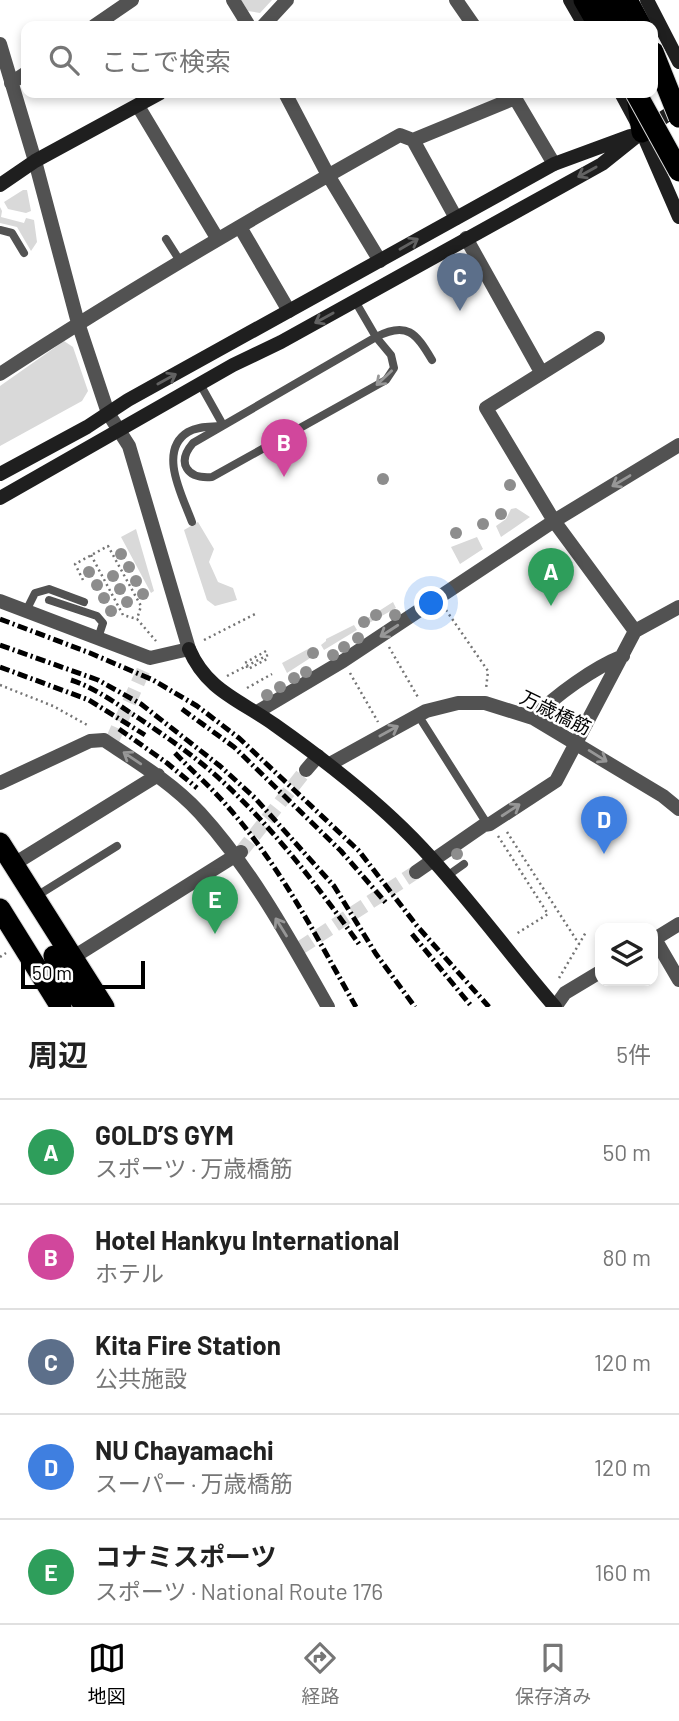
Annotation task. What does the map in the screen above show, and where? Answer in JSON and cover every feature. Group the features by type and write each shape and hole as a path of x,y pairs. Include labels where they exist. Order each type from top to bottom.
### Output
{"highway":[{"path":"584,0 595,21"},
{"path":"605,0 615,21"},
{"path":"627,0 638,21"},
{"path":"658,64 679,117"},
{"path":"637,98 642,132"},
{"path":"639,98 679,172"},
{"path":"0,843 7,866 85,1007"},
{"path":"7,866 35,897 104,1007"},
{"path":"0,909 61,1007"}],"street":[{"path":"101,21 132,0"},
{"path":"233,0 246,21"},
{"path":"268,21 287,0"},
{"path":"456,0 471,21"},
{"path":"570,0 582,21"},
{"path":"651,1 679,62"},
{"path":"0,44 35,161 78,323 108,414 129,446 189,649 204,676 226,694 257,712 324,760 420,845 555,1007 565,993 595,975"},
{"path":"11,83 21,76"},
{"path":"0,185 35,161 152,98"},
{"path":"288,98 328,176 380,261"},
{"path":"413,140 507,98"},
{"path":"516,98 554,164"},
{"path":"624,98 642,132 679,217"},
{"path":"138,106 217,238"},
{"path":"0,498 200,384 602,164 679,107"},
{"path":"0,474 554,164 642,132"},
{"path":"0,374 217,238 400,135 413,140 456,218"},
{"path":"240,227 289,311"},
{"path":"466,239 541,372"},
{"path":"598,338 486,408 554,521 635,631"},
{"path":"257,712 343,661 554,521 679,445"},
{"path":"0,601 98,639 147,664 189,649"},
{"path":"416,872 484,825 490,824 556,781 635,631 679,607"},
{"path":"533,718 546,705 598,669 623,656"},
{"name":"万歳橋筋","path":"306,770 422,713 458,703 485,703 533,718 663,796 679,810"},
{"path":"0,783 90,741 109,742 158,775 238,854 298,950 328,1007"},
{"path":"7,866 158,775"},
{"path":"72,958 238,854"},
{"path":"658,937 679,924"},
{"path":"658,946 679,980"}],"lane":[{"path":"0,230 12,233 24,253"},
{"path":"166,239 180,261"},
{"path":"355,301 376,337 391,355 394,368 386,380 212,477 199,478 189,472 184,463 185,452 193,443 376,337 391,330 407,330 420,340 432,360"},
{"path":"200,384 223,425"},
{"path":"192,522 174,472 173,456 178,442 188,432 223,425"},
{"path":"26,611 35,593 49,589 84,602"},
{"path":"49,600 97,616 103,623 98,639"},
{"path":"422,713 484,820 490,824"},
{"path":"35,897 117,846"},
{"path":"447,876 464,864"}],"path":[{"path":"96,546 99,551"},
{"path":"83,580 75,564 108,546 141,606 137,619"},
{"path":"91,555 123,615 137,619 160,647"},
{"path":"438,599 488,671 485,703"},
{"path":"204,640 255,614"},
{"path":"383,635 422,713"},
{"path":"225,677 247,666 248,669 267,655 245,663 247,666"},
{"path":"343,661 384,733"},
{"path":"246,689 271,674"},
{"path":"0,685 83,721 109,742"},
{"path":"490,824 548,914 513,935"},
{"path":"510,824 507,834 579,944"},
{"path":"555,984 586,932"}],"shaded area":[{"path":"241,0 272,0 260,13 248,11"},
{"path":"27,190 31,211 26,213 8,209 4,202"},
{"path":"0,207 1,217 24,223 26,218 34,220 37,242 31,251 17,227 0,223"},
{"path":"64,341 73,347 88,391 82,401 0,446 0,386"},
{"path":"516,508 530,517 501,537 496,526 506,519 511,509"},
{"path":"198,522 214,549 209,562 218,582 233,588 237,600 215,606 207,600 184,530"},
{"path":"136,529 154,591 151,593 121,537"},
{"path":"477,537 483,549 460,564 451,547"},
{"path":"393,602 396,608 362,627 360,623"},
{"path":"354,625 357,630 324,650 321,645 326,639"},
{"path":"315,648 318,653 287,673 282,663"}],"tunnel":[{"path":"112,741 144,669"},
{"path":"241,852 306,770"},
{"path":"300,948 416,872"}],"railway":[{"path":"0,619 153,680 197,706 239,738 359,851 417,926 489,1007"},
{"path":"0,645 98,680 141,704 220,766 255,798 334,886 376,954 415,1007"},
{"path":"0,667 89,700 145,735"},
{"path":"71,680 115,703 177,745 234,792 291,854 359,944"},
{"path":"182,709 234,747 341,851 387,904"},
{"path":"119,729 197,788"},
{"path":"175,753 222,800 265,854 282,878 356,1007"},
{"path":"412,934 472,1007"}],"place":[{"name":"Kita Fire Station","path":"460,311"},
{"name":"Hotel Hankyu International","path":"284,477"},
{"name":"GOLD’S GYM","path":"551,606"},
{"name":"NU Chayamachi","path":"604,854"},
{"name":"コナミスポーツ","path":"215,934"}]}
